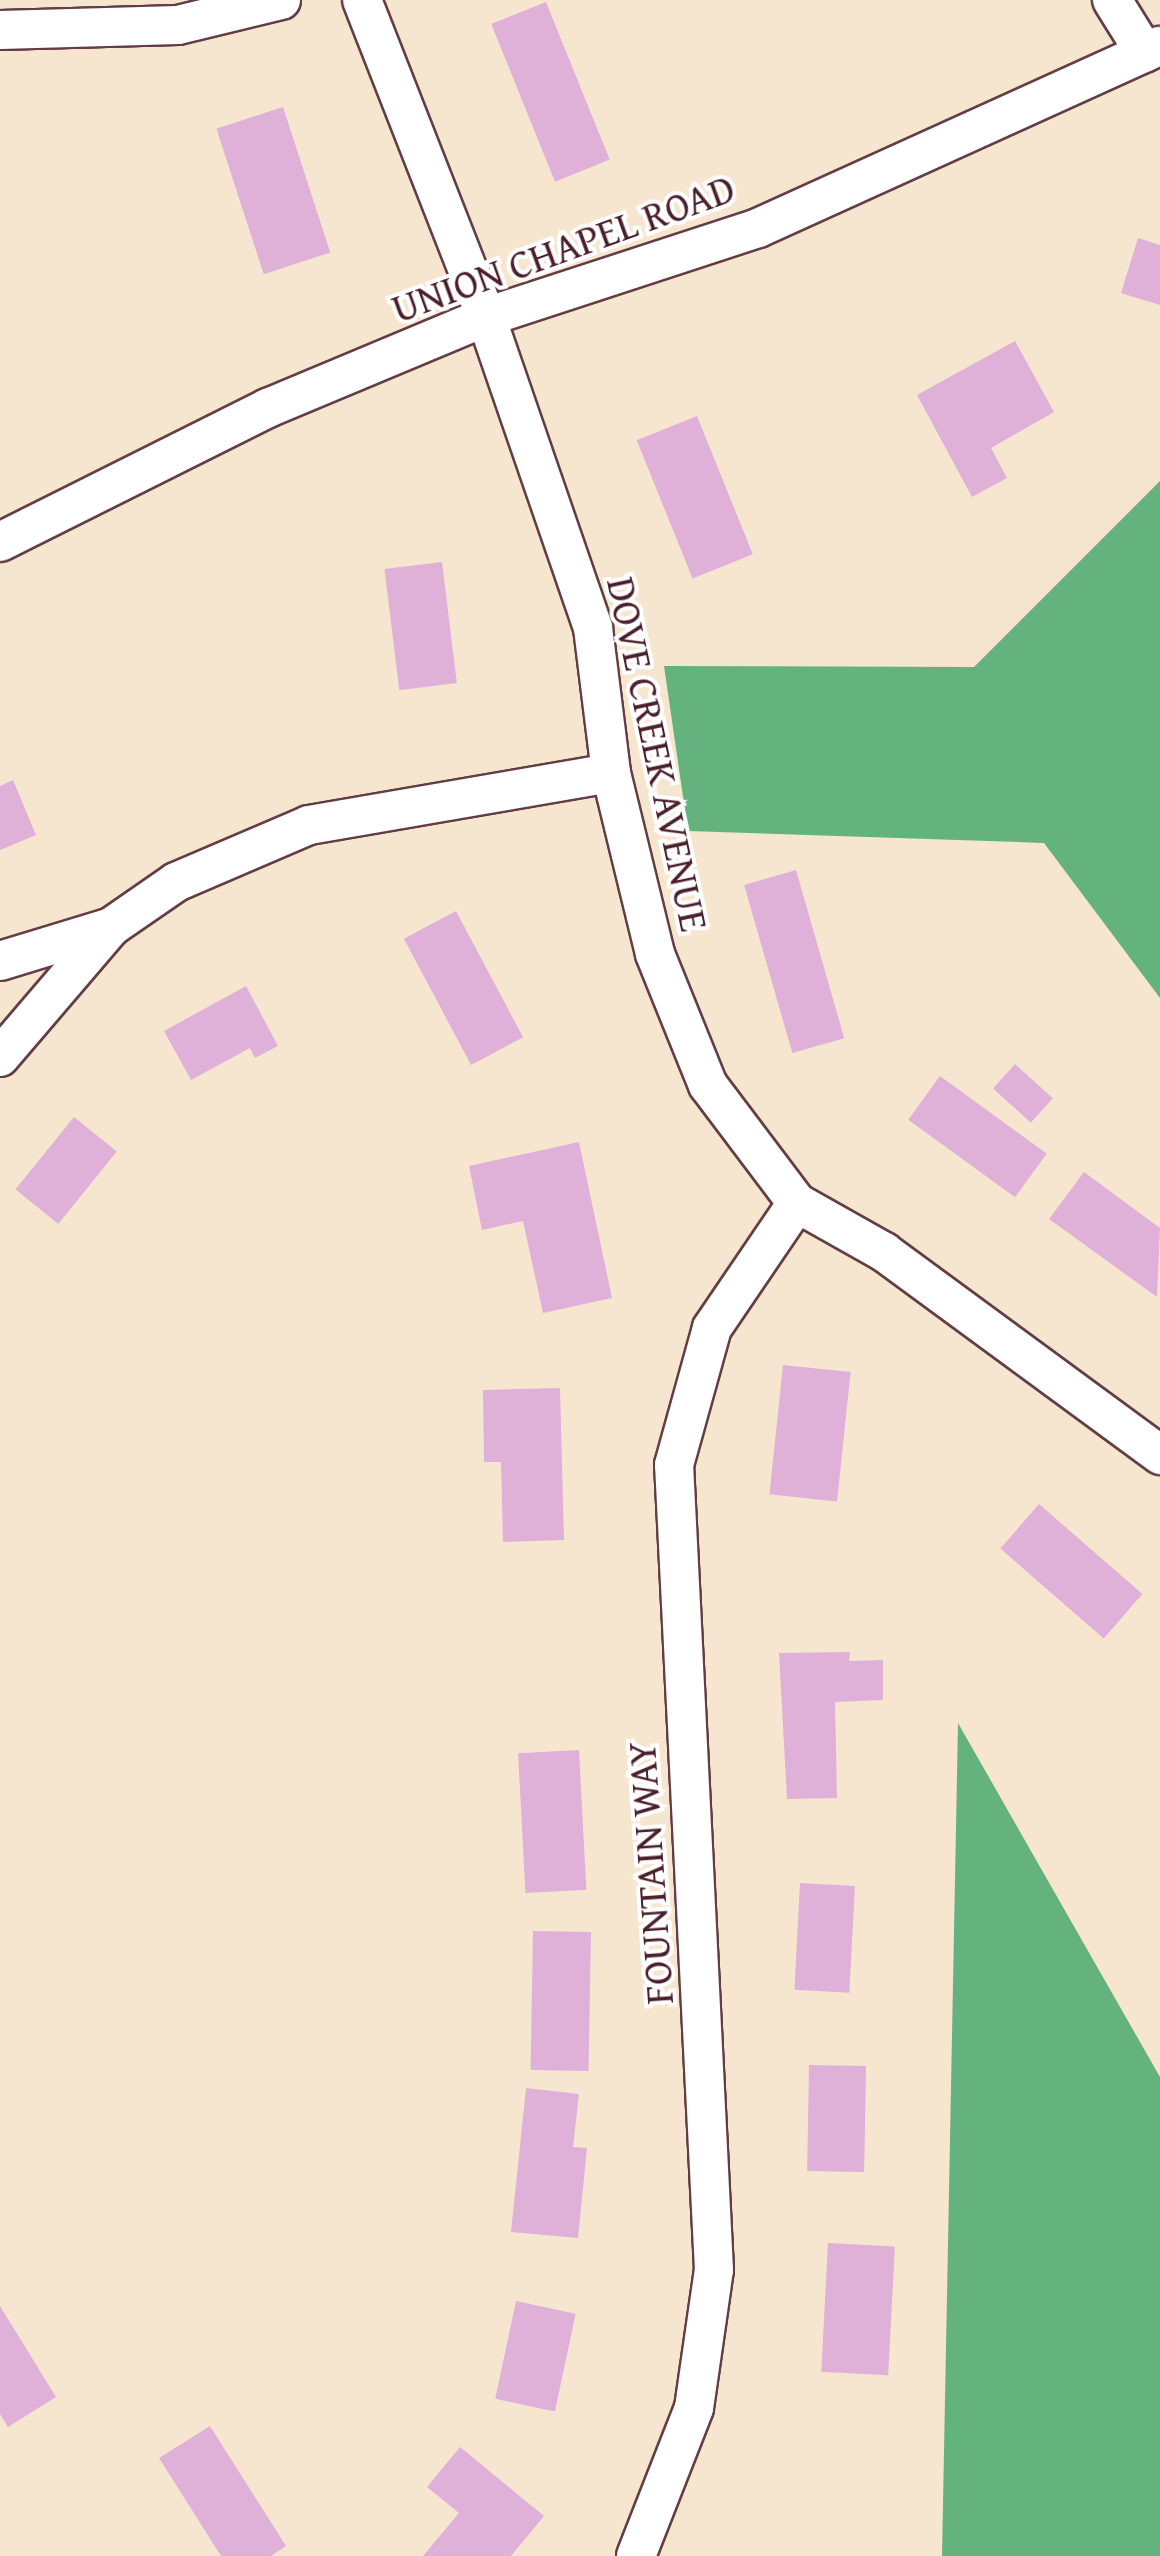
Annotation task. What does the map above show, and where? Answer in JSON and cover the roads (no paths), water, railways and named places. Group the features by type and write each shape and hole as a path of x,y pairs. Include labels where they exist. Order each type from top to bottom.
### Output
{"street":[{"path":"0,30 178,25 281,0"},
{"name":"DOVE CREEK AVENUE","path":"362,0 486,317 592,628 611,773 655,954 708,1085 798,1202 884,1252 1160,1455"},
{"path":"1112,0 1152,49"},
{"name":"UNION CHAPEL ROAD","path":"0,542 118,476 486,317 758,228 1152,49"},
{"path":"0,1056 111,927 176,882 309,825 611,773"},
{"path":"0,961 111,927"},
{"name":"FOUNTAIN WAY","path":"636,2556 694,2408 714,2270 674,1464 712,1328 798,1202"}]}
